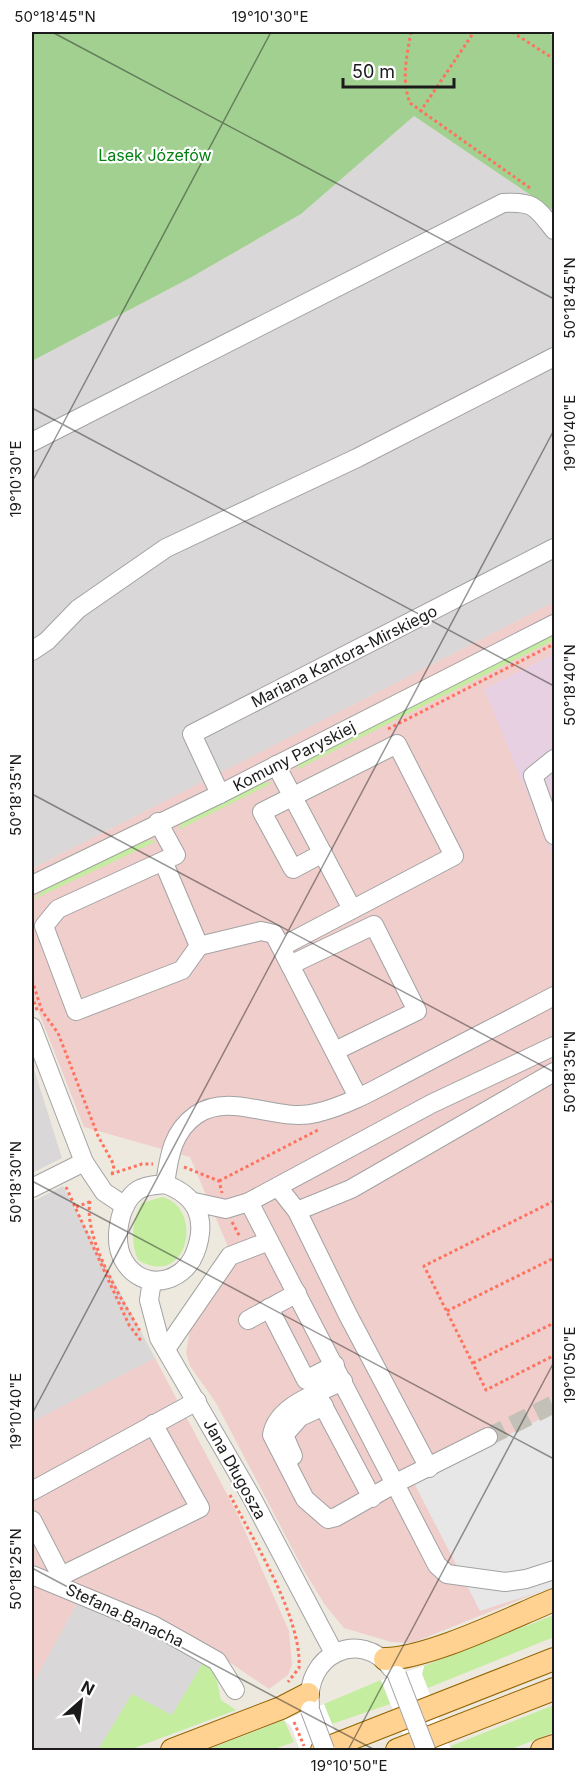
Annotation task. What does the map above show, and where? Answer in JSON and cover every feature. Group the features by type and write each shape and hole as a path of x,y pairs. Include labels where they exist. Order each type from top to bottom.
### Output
{"main road":[{"path":"391,1667 400,1659 425,1652 555,1600"},
{"path":"324,1750 555,1659"},
{"path":"397,1750 555,1689"},
{"path":"172,1750 286,1713 309,1702"},
{"path":"542,1750 555,1746"}],"street":[{"path":"32,442 503,203 526,201 538,210 555,230"},
{"path":"32,651 47,641 78,609 166,548 357,458 555,357"},
{"name":"Mariana Kantora-Mirskiego","path":"220,794 192,734 555,548"},
{"name":"Komuny Paryskiej","path":"32,885 220,794 555,624"},
{"path":"281,947 454,856 397,744 262,812 293,869 323,853"},
{"path":"555,759 533,776 555,835"},
{"path":"276,765 352,909"},
{"path":"159,822 176,855 58,909 44,926 76,1011 182,970 199,946 261,931 274,934 358,1097"},
{"path":"162,861 199,946"},
{"path":"290,965 374,925 417,1011 335,1051"},
{"path":"165,1184 171,1146 183,1127 208,1109 229,1106 294,1116 330,1109 358,1097 555,996"},
{"path":"32,1029 84,1162 104,1192 125,1206"},
{"path":"194,1202 226,1209 249,1202 431,1104 555,1046"},
{"path":"297,1211 351,1189 555,1072"},
{"path":"32,1188 84,1162"},
{"path":"165,1184 183,1191 194,1202 199,1217 199,1238 189,1266 168,1281 152,1281 135,1274 123,1260 118,1241 125,1206 140,1188 165,1184"},
{"path":"278,1187 297,1211 348,1315 429,1468"},
{"path":"249,1202 437,1565 447,1574 505,1582 526,1579 555,1570"},
{"path":"199,1238 226,1209"},
{"path":"157,1348 230,1256 269,1241"},
{"name":"Jana Długosza","path":"152,1281 149,1300 157,1348 197,1401 252,1498 334,1653"},
{"path":"248,1320 297,1293"},
{"path":"269,1308 306,1380 339,1373"},
{"path":"339,1373 321,1400 282,1413 275,1422 272,1435 305,1499 328,1519 488,1437"},
{"path":"321,1400 372,1498"},
{"path":"32,1491 197,1401"},
{"path":"32,1520 62,1576 200,1508 153,1424"},
{"name":"Stefana Banacha","path":"32,1575 134,1617 180,1640 217,1661 235,1690"},
{"path":"324,1750 309,1702 317,1668 334,1653 359,1648 375,1653 391,1667 426,1750"}],"path":[{"path":"411,32 405,71 406,92 410,103 535,192"},
{"path":"420,112 474,32"},
{"path":"512,32 555,59"},
{"path":"32,980 42,1011 58,1033 98,1136 114,1165 113,1174"},
{"path":"219,1181 323,1127"},
{"path":"61,1184 65,1184 129,1325 157,1348"},
{"path":"555,1201 424,1266 486,1390 553,1356 555,1360"},
{"path":"76,1207 90,1202 89,1216 99,1252 146,1340"},
{"path":"447,1311 555,1258"},
{"path":"473,1363 555,1323"},
{"path":"228,1493 263,1559 296,1635 299,1668 280,1691 286,1713 306,1750"}],"shaded area":[{"path":"414,116 554,211 554,602 32,869 32,361 190,278 301,214"},
{"path":"554,602 554,1586 412,1643 391,1642 344,1628 325,1605 303,1569 216,1403 190,1366 186,1353 190,1330 234,1261 190,1157 84,1127 32,995 32,869"},
{"path":"554,654 554,859 484,689"},
{"path":"32,1063 62,1158 32,1173"},
{"path":"63,1186 155,1358 32,1422 32,1202"},
{"path":"155,1358 237,1513 289,1631 292,1665 288,1675 269,1689 179,1628 137,1608 32,1567 32,1422"},
{"path":"554,1412 554,1587 480,1611 414,1483"},
{"path":"32,1581 79,1600 32,1685"},
{"path":"79,1600 150,1631 204,1661 172,1715 132,1694 98,1750 32,1750 32,1685"}],"green space":[{"name":"Lasek Józefów","path":"32,32 547,32 554,37 554,211 414,116 301,214 190,278 32,361"},
{"path":"554,633 554,640 296,770 301,762"},
{"path":"262,782 272,783 178,830 182,823"},
{"path":"144,840 157,841 32,900 53,883"},
{"path":"162,1197 175,1204 183,1215 186,1229 185,1244 179,1256 169,1264 155,1266 138,1260 133,1231 142,1203"},
{"path":"554,1615 554,1637 428,1688 422,1674 424,1666"},
{"path":"204,1661 215,1672 221,1700 236,1710 129,1750 98,1750 132,1694 172,1715"},
{"path":"381,1680 390,1704 332,1724 324,1704"},
{"path":"554,1705 554,1732 509,1750 452,1750 451,1746"},
{"path":"284,1720 294,1742 271,1750 207,1750"}],"pier":[{"path":"424,1666 422,1674 451,1750 409,1750 381,1680"},
{"path":"324,1704 342,1750 300,1750 291,1726 284,1720"}],"tunnel":[{"path":"488,1437 554,1404"}]}
